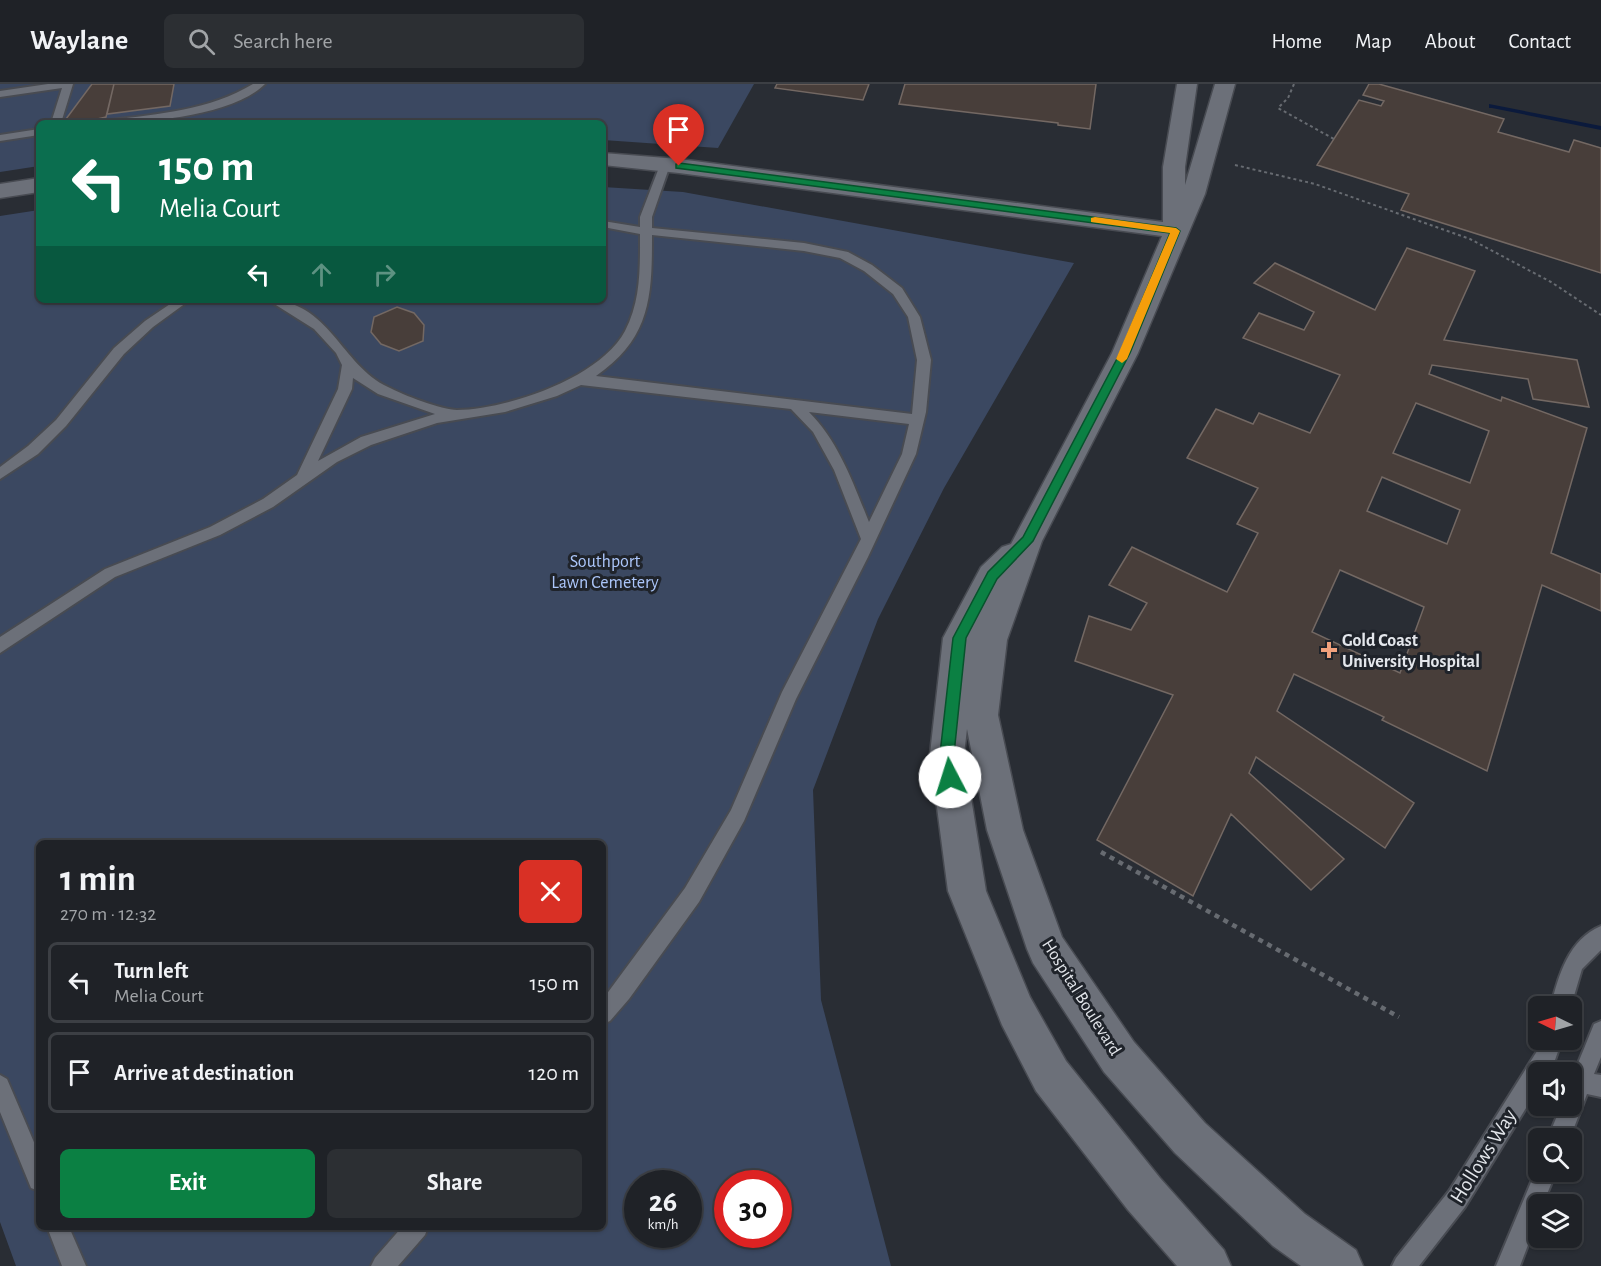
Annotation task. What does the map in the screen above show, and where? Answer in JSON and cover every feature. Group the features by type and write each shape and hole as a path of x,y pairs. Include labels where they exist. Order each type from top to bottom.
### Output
{"street":[{"path":"606,159 1176,231 1174,167 1187,84"},
{"name":"Hospital Boulevard","path":"1225,84 1194,194 1125,353 1027,541 991,640 981,715 1005,830 1047,949 1119,1057 1190,1138 1289,1230 1340,1266"},
{"path":"0,191 36,184"},
{"name":"Hospital Boulevard","path":"1027,541 992,576 960,638 947,754 967,891 1016,1011 1051,1077 1169,1223 1208,1266"},
{"path":"1169,1223 1181,1266"}],"lane":[{"path":"0,94 68,84 57,120"},
{"path":"142,120 191,111 230,100 260,84"},
{"path":"0,138 36,132"},
{"path":"0,646 110,573 215,531 268,503 332,458 366,441 436,418 505,407 552,393 612,359 630,334 642,306 646,283 644,232 646,217 665,165"},
{"path":"606,225 644,232 804,247 844,255 868,268 898,291 914,317 924,360 917,420 909,454 788,697 738,815 692,895 606,1011"},
{"path":"0,474 33,450 61,423 119,351 149,324 180,303"},
{"path":"282,303 295,308 322,328 342,351 349,364 373,385 456,415"},
{"path":"303,479 345,389 349,364"},
{"path":"578,380 917,420"},
{"path":"795,405 818,429 841,470 868,538"},
{"path":"1564,996 1574,963 1601,936"},
{"path":"1565,1128 1591,1085 1601,1030"},
{"name":"Hollows Way","path":"1404,1266 1457,1199 1549,1050"},
{"path":"0,1086 36,1173"},
{"path":"1508,1266 1541,1182"},
{"path":"59,1230 74,1266"},
{"path":"383,1266 414,1230"}],"path":[{"path":"1294,84 1288,98 1278,108 1334,139"},
{"path":"1229,163 1315,184 1470,239 1551,282 1601,315"},
{"path":"1101,852 1399,1017"}],"green space":[{"path":"0,84 754,84 718,148 606,140 606,120 36,120 36,166 0,172"},
{"name":"Southport Lawn Cemetery","path":"606,187 683,192 1074,263 944,488 878,619 813,790 821,1000 891,1266 16,1266 0,1222 0,216 36,210 36,303 606,303"}],"building":[{"path":"92,84 114,84 106,117 93,120 65,120"},
{"path":"114,84 174,84 170,106 107,114"},
{"path":"777,84 869,84 863,100 775,88"},
{"path":"905,84 1096,84 1090,129 899,104"},
{"path":"1369,84 1379,84 1504,119 1498,132 1569,152 1574,140 1601,148 1601,273 1401,210 1409,194 1317,165 1359,100 1381,106 1384,101 1363,95"},
{"path":"1407,248 1475,271 1444,340 1577,360 1589,407 1533,399 1528,379 1432,365 1429,374 1501,401 1502,397 1587,428 1551,553 1601,574 1601,611 1542,585 1487,771 1382,720 1384,717 1294,674 1277,711 1414,803 1385,848 1256,757 1249,773 1344,859 1311,890 1231,814 1193,896 1097,840 1173,695 1075,661 1089,616 1131,630 1147,603 1109,585 1132,547 1227,592 1258,533 1237,524 1258,488 1187,458 1216,409 1253,424 1259,413 1310,433 1340,375 1243,338 1259,313 1304,330 1314,312 1254,283 1275,263 1375,310","holes":["1416,403 1489,431 1470,483 1393,453","1382,477 1460,510 1447,544 1367,511","1340,570 1424,607 1400,673 1312,632"]},
{"path":"397,307 414,313 424,325 423,341 399,351 381,344 371,332 374,317"}],"waterway":[{"path":"1492,106 1601,128"}],"slow traffic":[{"path":"1095,220 1176,231 1122,359"}],"place":[{"name":"Gold Coast University Hospital","path":"1329,650"}],"route":[{"path":"679,166 1176,231 1125,353 1027,541 992,576 960,638 947,754 950,777"}]}
